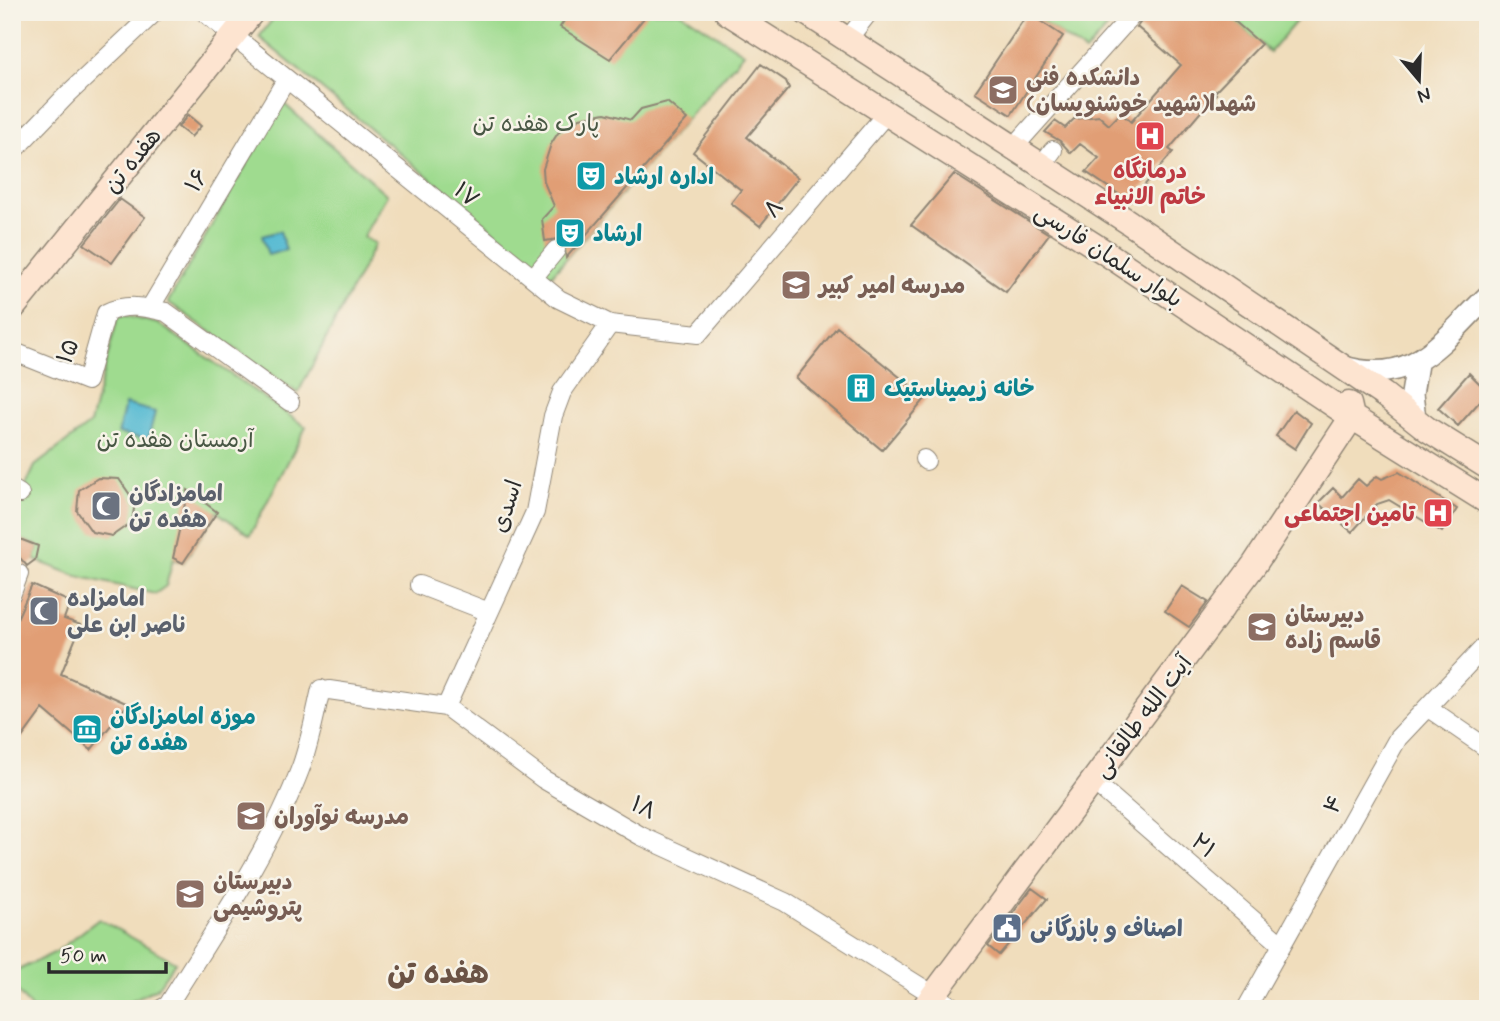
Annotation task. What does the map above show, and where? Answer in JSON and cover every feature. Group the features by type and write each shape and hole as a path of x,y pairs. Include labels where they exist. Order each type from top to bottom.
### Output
{"main road":[{"name":"هفده تن","path":"12,309 252,12"},
{"name":"بلوار سلمان فارسی","path":"727,12 1018,202 1488,502"},
{"name":"بلوار سلمان فارسی","path":"805,12 1013,148 1047,158 1415,419 1488,467"},
{"path":"1307,386 1318,386 1327,380 1336,363"},
{"name":"آیت الله طالقانی","path":"930,1003 1000,912 1093,781 1210,638 1254,565 1352,417 1349,406 1352,396 1361,388 1373,387"}],"street":[{"path":"12,152 68,94 155,12"},
{"path":"204,12 233,35"},
{"path":"848,39 869,12"},
{"path":"1013,148 1135,12"},
{"name":"۱۷","path":"233,35 559,299 610,324 698,334"},
{"name":"۱۶","path":"150,308 286,80"},
{"name":"۸","path":"698,334 770,261 887,114"},
{"path":"533,278 556,250"},
{"path":"1336,363 1381,373 1417,363 1488,296"},
{"name":"۱۵","path":"12,351 87,381 106,313 121,305 150,308"},
{"path":"150,308 166,312 290,402"},
{"name":"اسدی","path":"446,707 535,512 553,416 562,392 610,324"},
{"path":"1415,419 1412,394 1417,363"},
{"path":"12,593 19,574"},
{"path":"419,585 489,612"},
{"name":"۴","path":"1248,1008 1398,738 1488,643"},
{"name":"۱۸","path":"166,1008 212,921 265,833 301,766 325,690 446,707 543,779 641,835 785,902 930,1003"},
{"path":"1427,707 1488,749"},
{"name":"۲۱","path":"1093,781 1282,945"},
{"path":"930,1003 956,1009"}],"green space":[{"name":"پارک هفده تن","path":"278,12 680,12 744,53 550,277 259,37"},
{"path":"1028,12 1122,12 1085,52"},
{"path":"1224,12 1304,12 1270,52"},
{"path":"282,102 387,195 363,237 375,244 298,393 168,302"},
{"name":"آرمستان هفده تن","path":"123,315 159,324 306,427 250,535 217,512 183,563 173,559 166,586 155,594 77,576 35,560 38,546 17,538 19,528 12,524 12,516 35,466 90,424 118,317"},
{"path":"99,919 175,962 157,988 115,1009 32,1009 12,985 12,973 56,952"}],"water":[{"path":"280,231 286,250 268,255 262,236"},
{"path":"125,404 155,412 148,440 118,433"}],"building":[{"path":"570,12 649,12 610,59 560,27"},
{"path":"1148,12 1224,12 1261,44 1214,93 1216,94 1169,149 1173,152 1130,202 1086,172 1099,158 1080,144 1071,153 1060,141 1045,132 1055,121 1065,128 1074,119 1099,116 1109,125 1121,113 1131,122 1181,65 1137,27"},
{"path":"1028,13 1063,36 1011,115 975,92"},
{"path":"761,64 786,81 789,88 747,137 798,178 760,226 731,203 741,190 693,152"},
{"name":"اداره ارشاد","path":"667,102 687,119 566,258 564,242 557,239 545,241 542,219 554,206 544,182 543,169 551,144 558,133 580,118 605,113 631,120 641,109"},
{"path":"188,115 201,126 191,137 178,127"},
{"path":"954,174 1049,234 1006,292 911,225"},
{"path":"120,199 145,217 112,263 84,244"},
{"name":"خانه زیمیناستیک","path":"837,327 926,398 882,450 796,378"},
{"path":"1469,373 1488,392 1458,426 1438,408"},
{"path":"1294,410 1311,423 1295,449 1276,436"},
{"path":"1399,472 1457,509 1442,532 1389,500 1377,504 1352,532 1318,503 1333,488 1342,497 1358,479 1366,486 1377,476 1382,479"},
{"name":"امامزادگان هفده تن","path":"98,478 119,479 135,502 132,522 112,536 92,532 77,511 79,490"},
{"path":"188,490 217,512 183,563 173,558"},
{"path":"17,538 38,546 35,560 27,566 13,550"},
{"path":"32,585 70,602 64,619 81,625 61,674 128,704 91,750 43,709 21,739 12,731 12,630"},
{"path":"1182,586 1208,602 1189,627 1165,611"},
{"name":"اصناف و بازرگانی","path":"1032,888 1047,899 999,955 988,946"}],"place":[{"name":"دانشکده فنی شهدا(شهید خوشنویسان)","path":"1003,90"},
{"name":"درمانگاه خاتم الانبیاء","path":"1150,136"},
{"name":"اداره ارشاد","path":"591,176"},
{"name":"ارشاد","path":"570,233"},
{"name":"مدرسه امیر کبیر","path":"796,285"},
{"name":"خانه زیمیناستیک","path":"861,388"},
{"name":"امامزادگان هفده تن","path":"106,506"},
{"name":"تامین اجتماعی","path":"1438,513"},
{"name":"امامزاده ناصر ابن علی","path":"44,611"},
{"name":"دبیرستان قاسم زاده","path":"1262,627"},
{"name":"موزه امامزادگان هفده تن","path":"87,729"},
{"name":"مدرسه نوآوران","path":"251,816"},
{"name":"دبیرستان پتروشیمی","path":"190,894"},
{"name":"اصناف و بازرگانی","path":"1007,928"}],"district":[{"name":"هفده تن","path":"438,973"}]}
